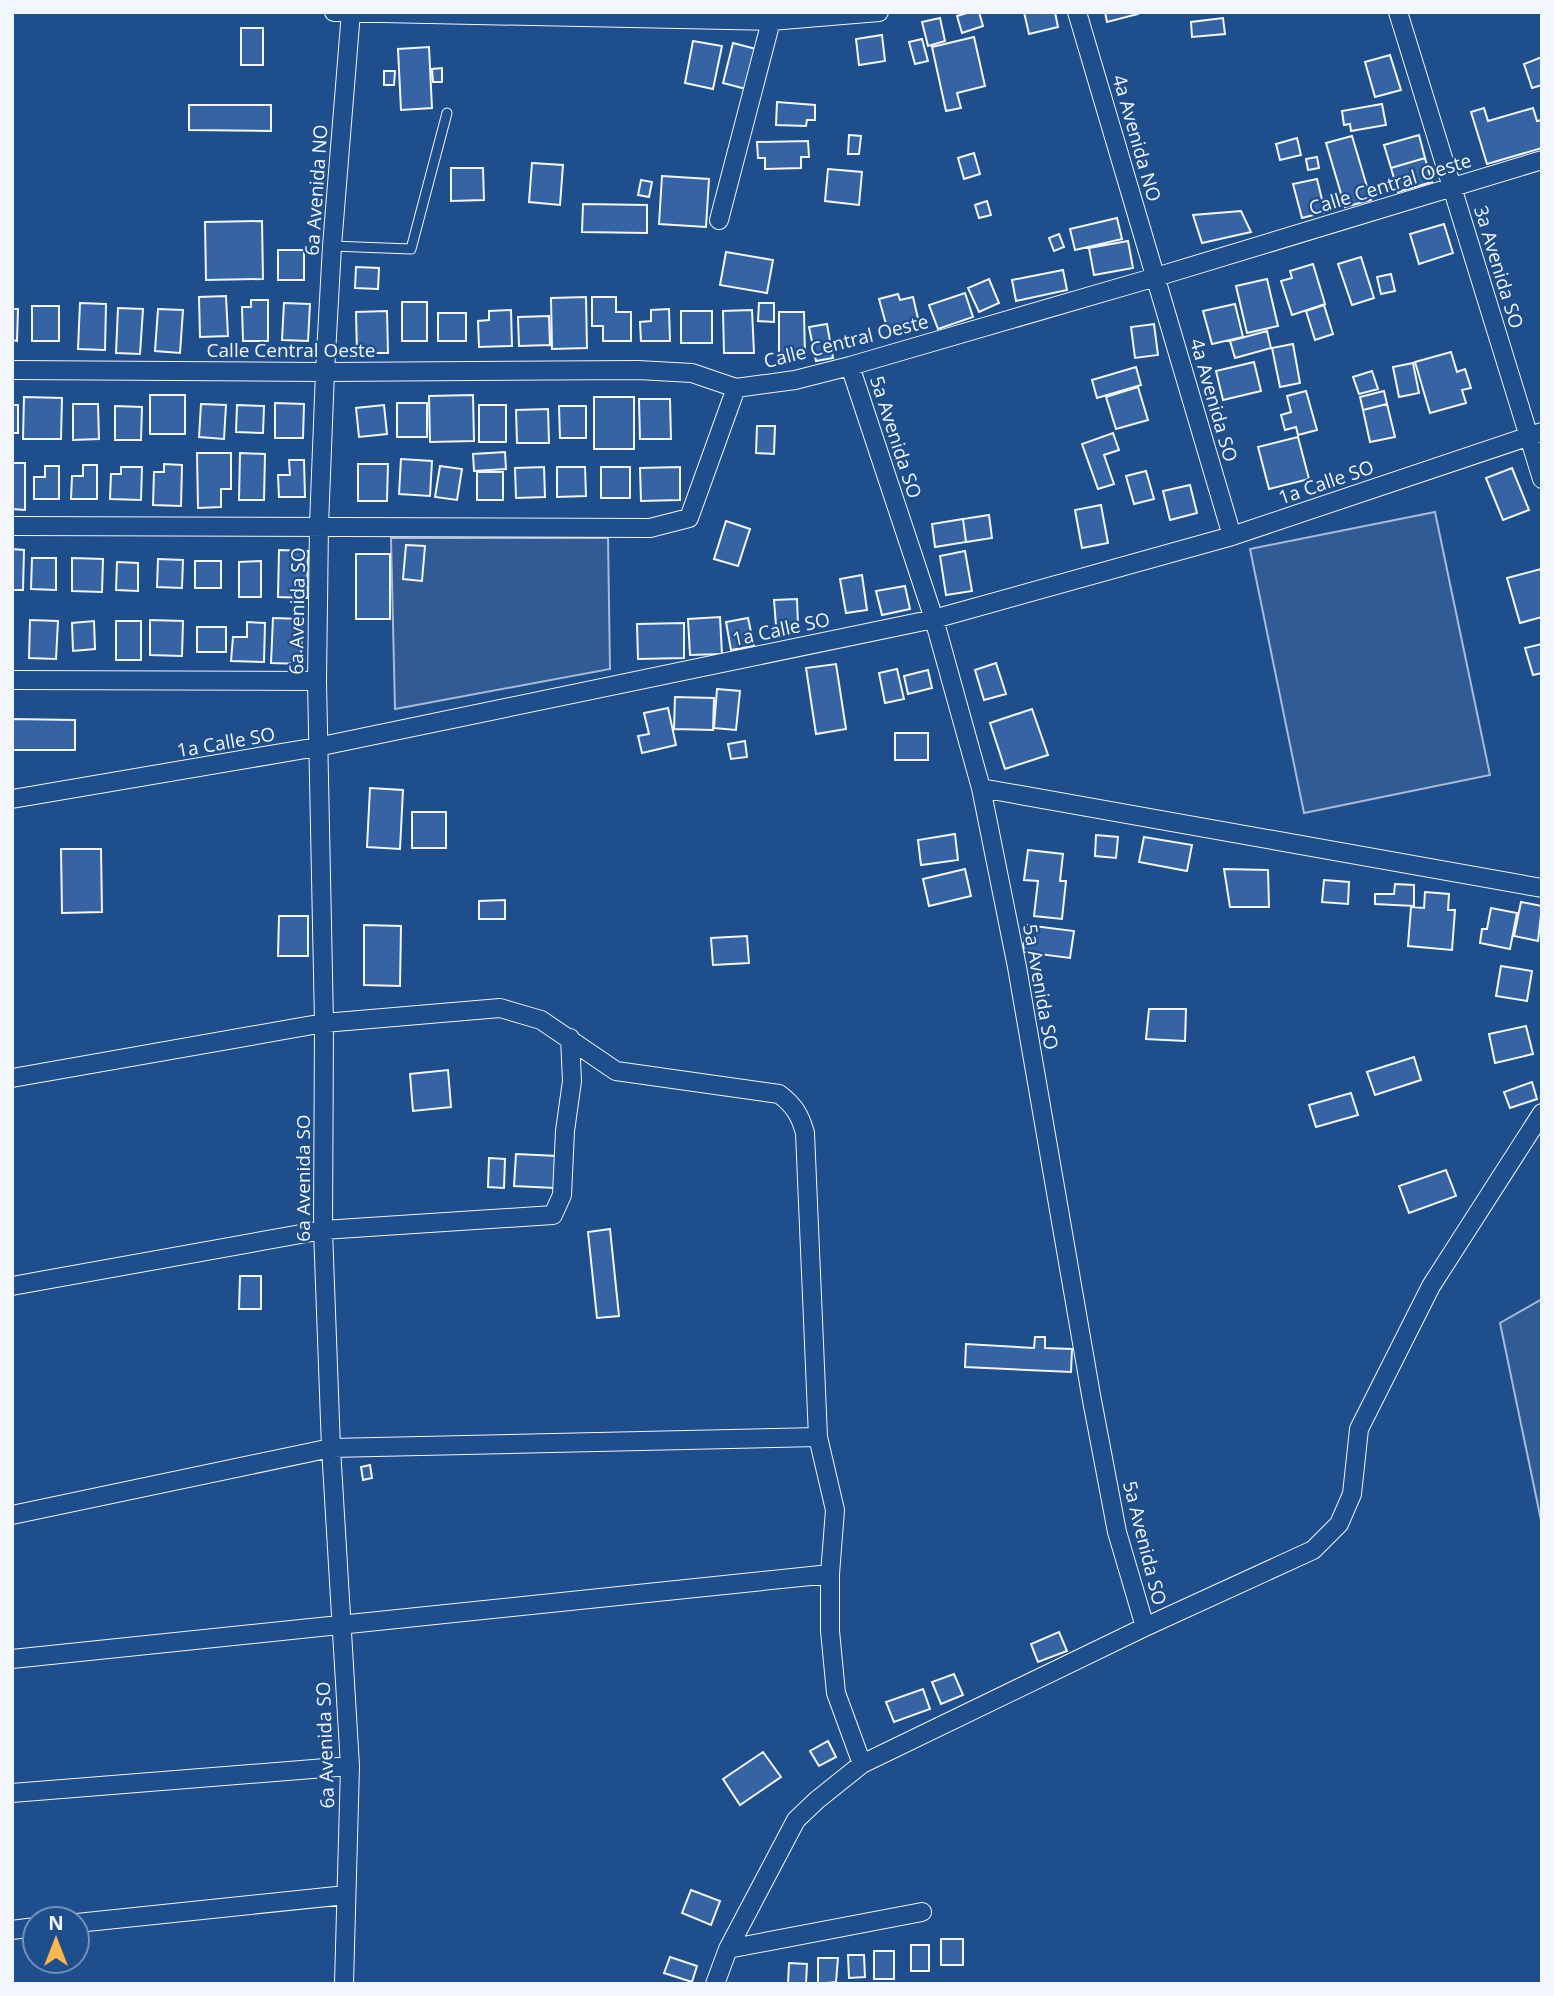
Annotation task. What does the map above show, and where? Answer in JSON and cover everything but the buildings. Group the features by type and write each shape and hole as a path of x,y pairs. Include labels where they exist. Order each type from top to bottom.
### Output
{"street":[{"path":"334,12 619,15 771,20 879,12"},
{"name":"6a Avenida NO","path":"325,372 351,12"},
{"name":"4a Avenida NO","path":"1077,12 1156,276"},
{"name":"3a Avenida SO","path":"1398,12 1535,434 1542,479"},
{"path":"719,220 771,20"},
{"name":"Calle Central Oeste","path":"12,370 638,370 692,373 736,388 794,380 850,366 1542,160"},
{"name":"4a Avenida SO","path":"1156,276 1232,536"},
{"name":"5a Avenida SO","path":"850,366 934,619 981,788 1017,968 1117,1532 1145,1627"},
{"name":"6a Avenida SO","path":"325,372 319,526 317,747 324,1023 323,1230 331,1448 350,1766 344,1984"},
{"path":"12,526 650,528 689,518 736,388"},
{"name":"1a Calle SO","path":"12,799 317,747 934,619 1232,536 1535,434"},
{"path":"12,680 317,681"},
{"path":"981,788 1542,888"},
{"path":"12,1079 324,1023 500,1008 541,1020 616,1071 779,1094 791,1103 800,1115 805,1133 818,1437 835,1510 830,1574 830,1632 836,1693 862,1764"},
{"path":"12,1286 323,1230 553,1215 562,1195 565,1131 572,1081 570,1038"},
{"path":"715,1984 728,1949 796,1820 862,1764 1145,1627 1312,1550 1339,1524 1352,1494 1359,1429 1431,1286 1542,1113"},
{"path":"12,1515 331,1448 818,1437"},
{"path":"12,1659 830,1574"},
{"path":"12,1793 350,1766"},
{"path":"91,1922 346,1895"},
{"path":"728,1949 922,1912"}],"lane":[{"path":"332,246 411,249 447,113"}],"shaded area":[{"path":"1435,512 1490,775 1304,813 1250,549"},
{"path":"391,538 608,538 610,669 395,709"},
{"path":"1542,1299 1542,1525 1500,1323"}]}
